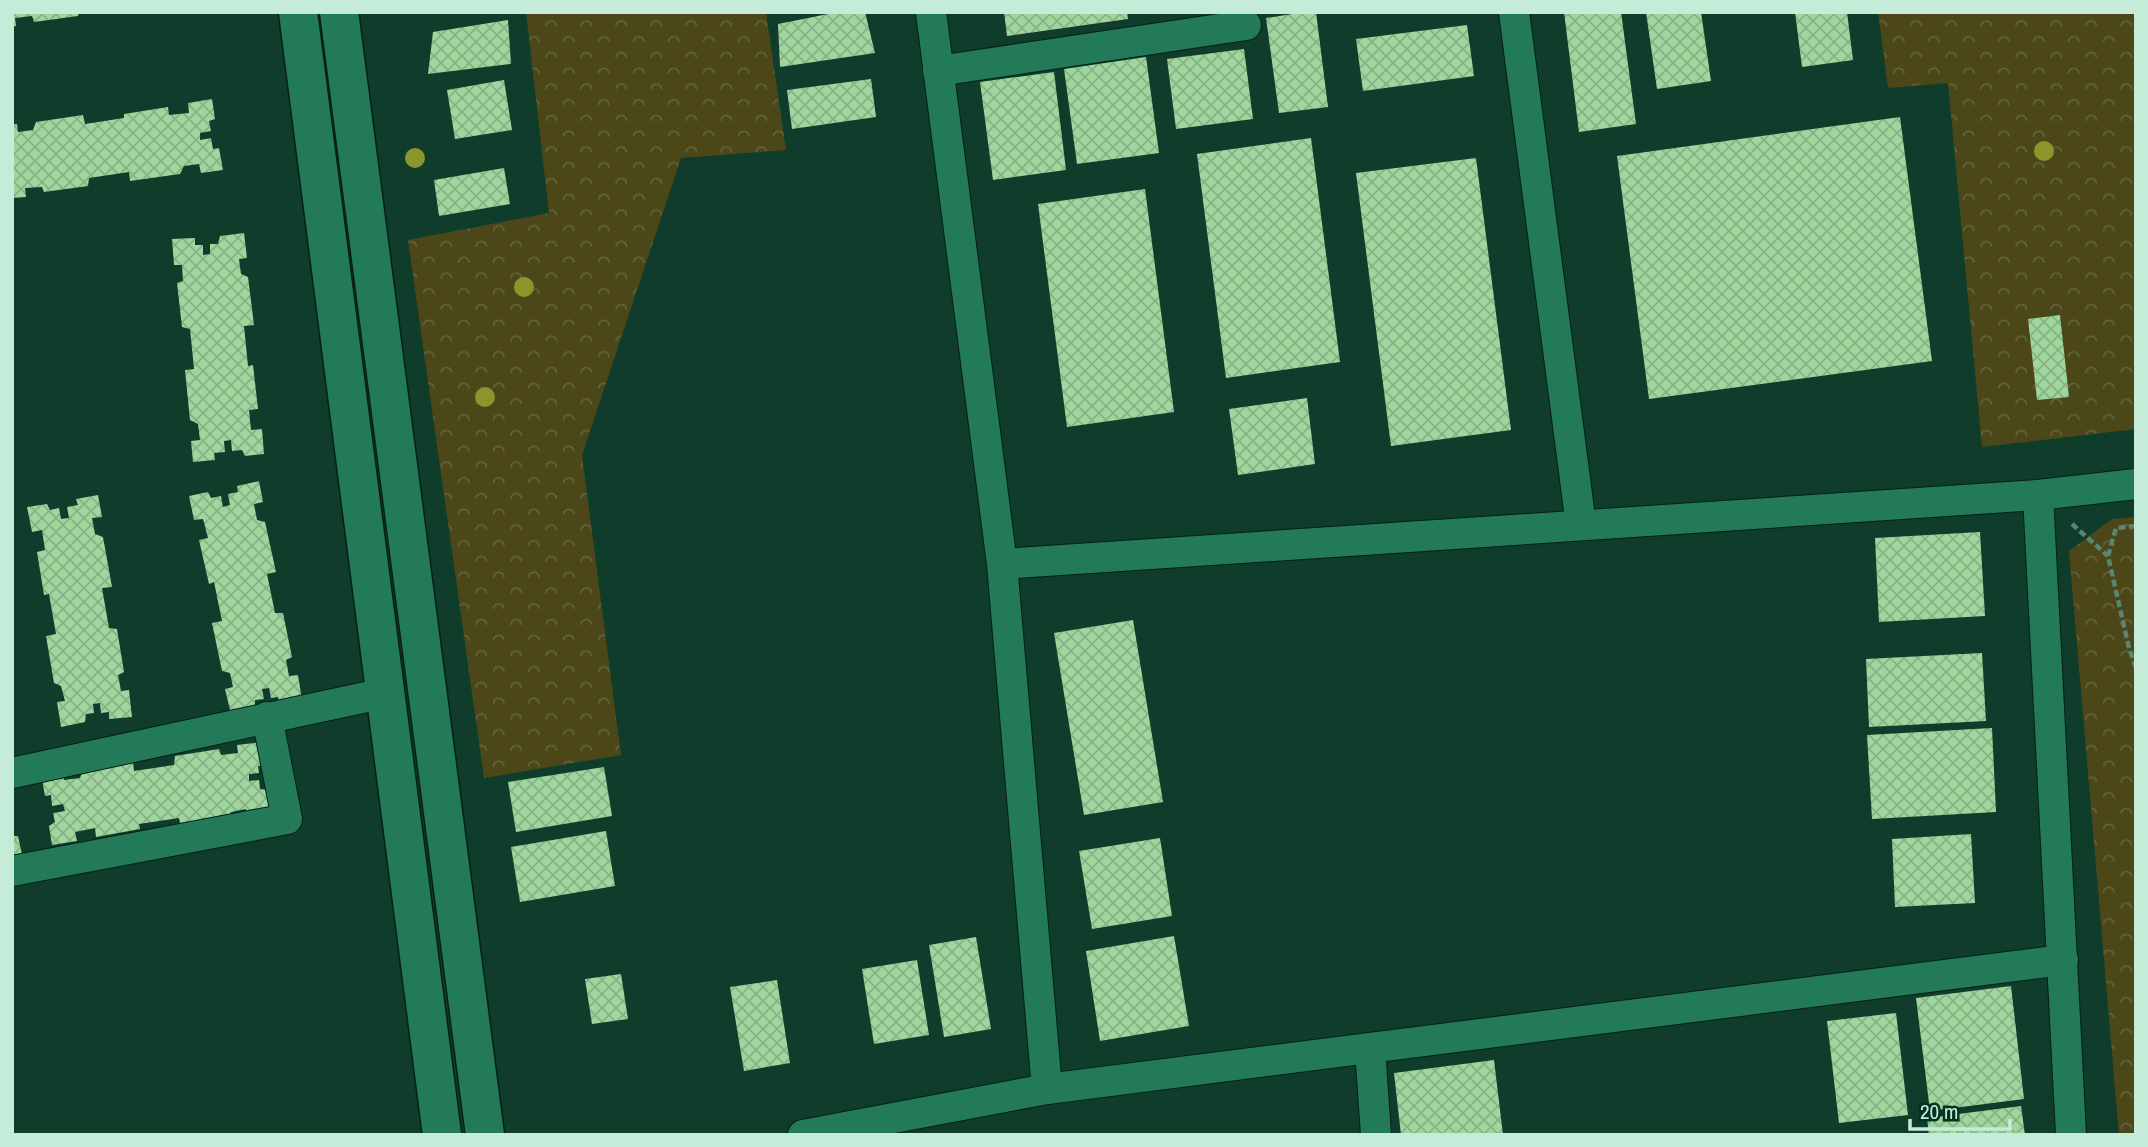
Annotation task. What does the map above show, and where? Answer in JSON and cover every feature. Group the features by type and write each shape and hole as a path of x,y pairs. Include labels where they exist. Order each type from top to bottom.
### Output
{"main road":[{"path":"298,12 442,1135"},
{"path":"339,12 485,1135"}],"street":[{"path":"931,12 1002,564 1047,1089"},
{"path":"1514,12 1581,525"},
{"path":"938,71 1246,25"},
{"path":"1002,564 2038,495 2136,484"},
{"path":"2038,495 2071,1135"},
{"path":"12,773 386,693"},
{"path":"12,871 287,818 267,717"},
{"path":"803,1135 1047,1089 2063,960"},
{"path":"1370,1048 1376,1135"}],"path":[{"path":"2136,526 2116,528 2108,555 2136,668"}],"green space":[{"path":"526,12 766,12 786,150 681,158 582,455 621,755 484,778 408,240 549,213"},
{"path":"1878,12 2136,12 2136,429 1982,447 1948,83 1888,88"},
{"path":"2136,517 2136,1135 2119,1135 2069,551 2112,519"}],"building":[{"path":"12,12 79,12 78,16 34,22 32,16 15,18 16,26 12,27"},
{"path":"838,12 865,12 875,53 780,67 778,24"},
{"path":"1004,12 1127,12 1128,19 1007,36"},
{"path":"1316,12 1328,107 1279,113 1266,18"},
{"path":"1564,12 1621,12 1636,124 1579,132"},
{"path":"1646,12 1701,12 1711,81 1657,89"},
{"path":"1795,12 1847,12 1853,60 1802,67"},
{"path":"508,20 511,64 428,74 433,32"},
{"path":"1467,25 1474,76 1363,91 1356,39"},
{"path":"1244,49 1253,119 1176,129 1167,59"},
{"path":"1146,57 1159,153 1077,164 1064,69"},
{"path":"1054,72 1066,170 993,180 980,82"},
{"path":"871,79 876,117 792,129 787,90"},
{"path":"504,80 512,130 455,139 447,90"},
{"path":"212,99 215,119 209,121 211,131 200,133 200,140 211,138 213,149 219,148 223,170 201,173 199,164 184,166 180,174 130,181 129,172 89,178 88,186 44,192 42,187 25,188 26,197 12,198 12,124 17,124 18,132 33,130 36,122 83,115 85,124 168,107 169,115 189,113 188,103"},
{"path":"1900,117 1932,361 1649,399 1617,156"},
{"path":"1311,138 1340,362 1226,378 1197,154"},
{"path":"1476,158 1511,430 1391,446 1356,173"},
{"path":"504,168 510,204 439,216 434,180"},
{"path":"1145,189 1174,412 1067,427 1038,204"},
{"path":"244,233 247,258 239,259 241,274 248,277 254,325 244,326 248,366 253,365 258,409 249,410 251,430 262,429 264,454 245,456 242,450 232,451 231,440 224,441 225,452 214,453 215,460 193,462 191,441 200,440 198,424 190,420 185,370 194,369 190,329 182,327 177,283 183,281 182,265 174,265 172,239 195,238 195,245 203,245 203,255 210,254 210,244 218,244 220,236"},
{"path":"2060,315 2069,397 2037,400 2028,319"},
{"path":"1307,398 1315,464 1238,475 1229,409"},
{"path":"259,481 263,502 254,504 257,520 265,522 276,572 267,574 275,613 283,613 292,657 286,660 289,676 298,675 302,700 279,704 278,697 271,698 269,688 262,689 264,699 255,700 255,709 231,714 225,689 233,687 230,673 222,671 212,623 222,621 214,582 209,584 199,540 208,538 203,519 194,520 189,496 208,492 211,498 221,496 223,507 230,505 228,494 238,492 237,486"},
{"path":"98,495 102,517 92,518 95,534 103,537 112,587 102,588 109,628 117,629 124,672 118,675 121,691 129,690 132,717 109,719 109,712 101,713 100,703 93,704 94,713 86,714 85,722 61,727 57,702 65,701 61,686 54,683 46,636 56,634 49,594 44,595 37,552 45,550 42,530 32,532 27,507 47,504 50,510 59,508 61,519 69,518 67,507 78,505 76,499"},
{"path":"1980,532 1985,616 1879,622 1875,538"},
{"path":"1133,620 1163,802 1084,815 1054,633"},
{"path":"1982,653 1986,721 1869,727 1866,659"},
{"path":"1992,728 1996,812 1872,819 1867,735"},
{"path":"263,742 265,765 258,766 259,773 249,774 249,781 259,780 260,789 268,790 272,813 247,817 246,809 231,812 229,820 181,828 179,818 139,824 140,829 96,837 95,828 75,832 77,841 52,845 49,826 55,822 53,813 65,811 63,804 52,806 51,795 45,796 41,774 62,771 64,780 80,778 83,770 133,762 134,771 174,765 175,756 219,749 221,755 238,753 237,745"},
{"path":"604,767 612,816 516,832 508,782"},
{"path":"606,831 615,886 520,902 511,847"},
{"path":"1971,834 1975,903 1895,907 1892,839"},
{"path":"12,836 18,836 23,859 12,862"},
{"path":"1160,838 1172,916 1092,929 1079,851"},
{"path":"1174,936 1189,1026 1100,1041 1086,951"},
{"path":"976,937 991,1029 944,1037 929,945"},
{"path":"917,960 929,1035 874,1044 862,969"},
{"path":"621,974 628,1019 592,1024 585,979"},
{"path":"777,980 790,1063 744,1071 730,987"},
{"path":"2011,986 2024,1099 1930,1111 1916,998"},
{"path":"1896,1013 1908,1115 1839,1123 1827,1021"},
{"path":"1494,1060 1503,1135 1401,1135 1394,1073"},
{"path":"2021,1106 2025,1135 1929,1135 1927,1118"}]}
